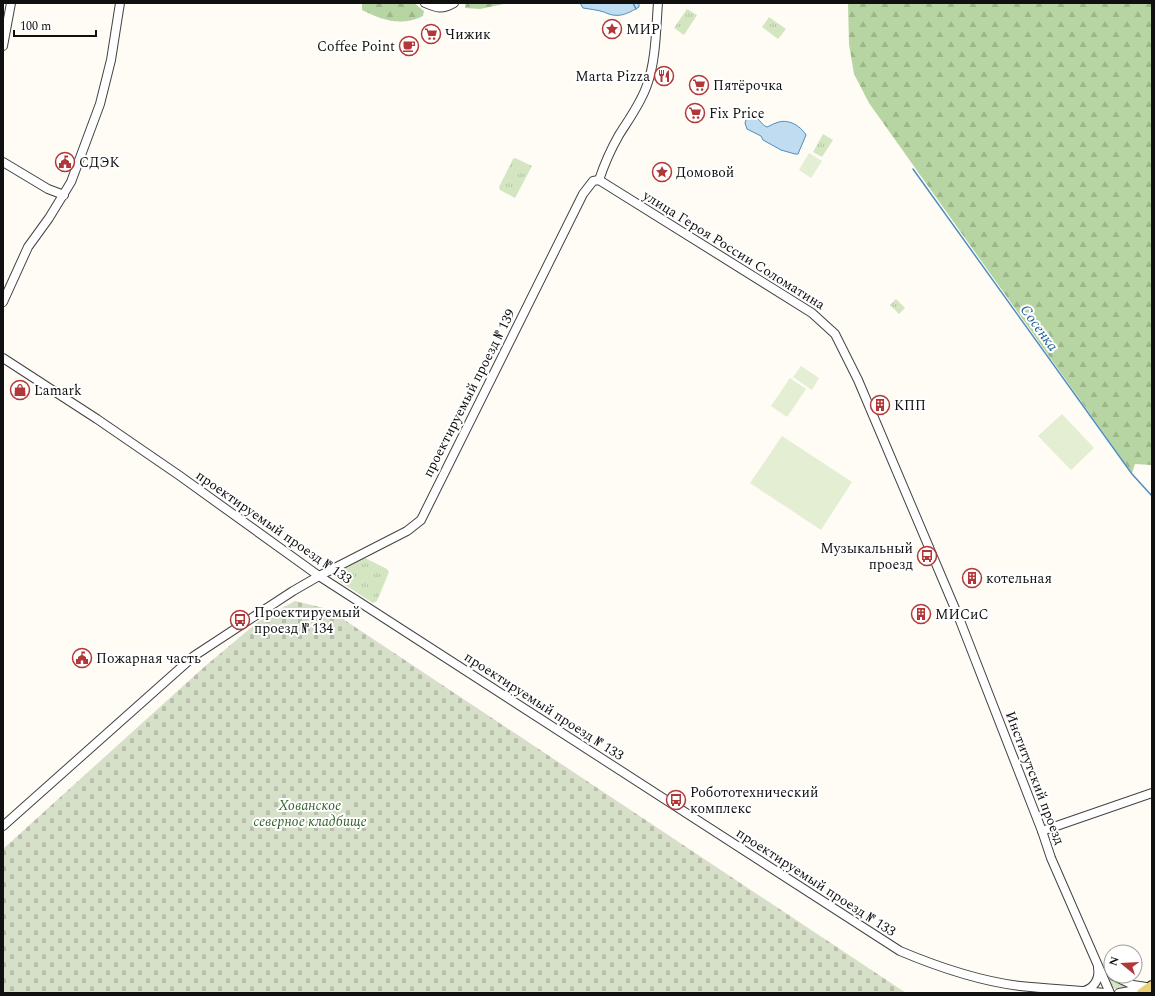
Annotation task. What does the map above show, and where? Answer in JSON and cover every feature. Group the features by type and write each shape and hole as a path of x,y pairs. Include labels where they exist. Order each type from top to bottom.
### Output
{"street":[{"path":"3,46 11,3"},
{"path":"3,302 28,247 64,195 71,182 100,104 111,60 120,3"},
{"path":"425,3 440,8 445,8 454,3"},
{"path":"599,180 618,137 648,84 654,49 658,3"},
{"path":"3,162 48,188 64,195"},
{"name":"улица Героя России Соломатина","path":"599,180 817,316 835,334 858,380 940,571"},
{"name":"проектируемый проезд № 139","path":"319,576 407,531 421,520 583,194 593,181 599,180"},
{"name":"проектируемый проезд № 133","path":"3,358 180,476 319,576 900,951 931,964 980,978 1019,986 1105,993"},
{"name":"Институтский проезд","path":"940,571 1042,831 1051,858 1110,993"},
{"path":"3,826 194,656 245,621 319,576"},
{"path":"1042,831 1152,793"},
{"path":"1084,991 1094,985 1098,978 1099,972 1097,964"},
{"path":"1097,964 1103,970"},
{"path":"1131,984 1148,988"},
{"path":"1119,993 1148,988"}],"green space":[{"path":"362,3 414,3 424,11 423,16 399,22 377,17 362,10"},
{"path":"466,3 508,3 480,9 465,8"},
{"path":"848,3 1152,3 1152,465 1135,464 1132,473 869,103 854,74 849,44"},
{"path":"687,9 697,15 684,35 674,28"},
{"path":"769,17 786,29 778,39 762,27"},
{"path":"823,134 833,140 822,157 813,152"},
{"path":"809,153 822,161 811,178 799,170"},
{"path":"515,158 532,166 515,198 500,190 499,187 513,159"},
{"path":"896,299 905,308 899,314 890,305"},
{"path":"801,366 819,378 812,390 793,377"},
{"path":"790,378 806,389 787,417 771,406"},
{"path":"1062,414 1094,448 1071,470 1038,436"},
{"path":"782,436 852,482 821,530 750,483"},
{"path":"363,557 387,569 389,572 377,601 373,603 335,577 336,572"},
{"name":"Хованское северное кладбище","path":"295,601 328,609 906,993 3,993 3,849 203,668 259,621"},
{"path":"1110,984 1123,984 1128,987 1115,989"}],"water":[{"path":"580,3 639,3 639,7 626,14 614,15 583,8"},
{"path":"752,115 767,127 784,121 797,125 806,135 798,154 781,150 763,140 761,136 747,129 745,123 747,117"}],"waterway":[{"name":"Сосенка","path":"633,3 636,9"},
{"name":"Сосенка","path":"913,169 1132,474 1152,496"}],"place":[{"name":"МИР","path":"612,29"},
{"name":"Чижик","path":"431,34"},
{"name":"Coffee Point","path":"409,46"},
{"name":"Marta Pizza","path":"664,76"},
{"name":"Пятёрочка","path":"699,85"},
{"name":"Fix Price","path":"695,113"},
{"name":"СДЭК","path":"65,162"},
{"name":"Домовой","path":"662,172"},
{"name":"Lamark","path":"20,390"},
{"name":"КПП","path":"880,405"},
{"name":"Музыкальный проезд","path":"927,556"},
{"name":"котельная","path":"972,578"},
{"name":"МИСиС","path":"921,614"},
{"name":"Проектируемый проезд № 134","path":"240,620"},
{"name":"Пожарная часть","path":"82,658"},
{"name":"Робототехнический комплекс","path":"676,800"}]}
